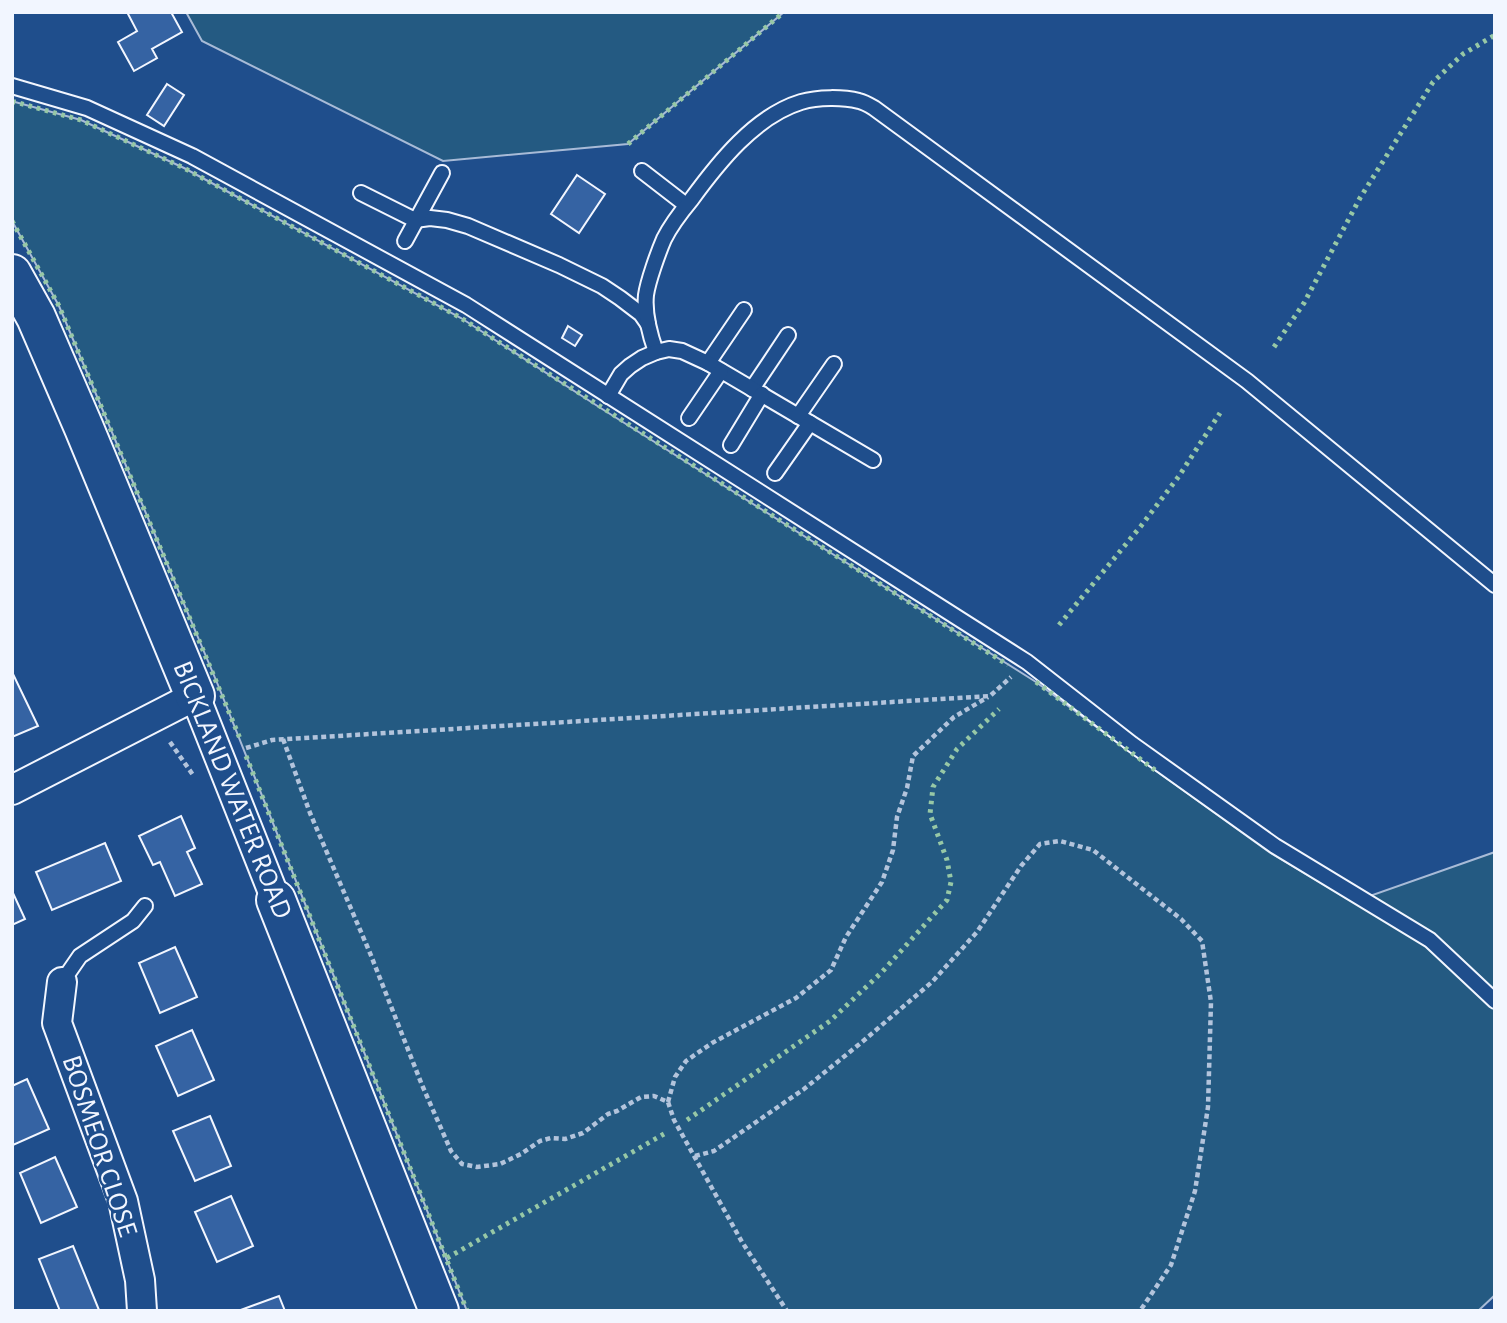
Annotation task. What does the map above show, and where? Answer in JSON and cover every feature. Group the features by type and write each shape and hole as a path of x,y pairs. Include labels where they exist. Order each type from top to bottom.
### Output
{"street":[{"name":"BICKLAND WATER ROAD","path":"12,274 36,317 195,696 439,1311"},
{"path":"12,790 195,696"},
{"name":"BOSMEOR CLOSE","path":"62,982 57,1023 123,1201 140,1280 142,1311"}],"lane":[{"path":"12,86 87,108 191,156 466,305 1027,663 1132,744 1275,846 1430,940 1495,1001"},
{"path":"656,352 648,324 646,296 653,270 663,240 676,218 708,177 758,126 780,112 802,102 822,99 860,101 874,108 1247,381 1495,585"},
{"path":"642,172 686,205"},
{"path":"405,241 442,173"},
{"path":"361,193 415,220 430,218 468,226 559,265 602,286 640,314 648,324"},
{"path":"708,362 744,310"},
{"path":"730,445 788,335"},
{"path":"608,396 621,374 642,358 669,349 682,351 708,362 873,460"},
{"path":"775,473 834,364"},
{"path":"690,418 722,371"},
{"path":"62,982 80,956 133,921 145,906"}],"path":[{"path":"787,1311 742,1241 674,1120 668,1102 675,1077 686,1061 712,1043 796,998 831,970 846,937 882,882 893,850 897,817 913,756 954,717 990,696 1027,663"},
{"path":"218,756 283,739 990,696"},
{"path":"163,739 171,743 194,776"},
{"path":"283,739 310,813 370,953 422,1086 451,1151 462,1164 477,1167 500,1164 540,1141 551,1138 565,1139 583,1133 608,1114 641,1097 654,1096 668,1102"},
{"path":"695,1156 714,1151 804,1089 932,982 977,932 1021,866 1040,844 1060,841 1093,849 1181,919 1202,941 1211,1002 1208,1107 1195,1191 1171,1265 1140,1311"}],"shaded area":[{"path":"186,12 784,12 628,144 443,161 202,41"},
{"path":"12,102 81,120 184,168 461,318 1036,682 1269,852 1353,902 1495,852 1495,1295 1478,1311 467,1311 218,685 59,306 12,221"}],"building":[{"path":"127,12 171,12 182,32 152,49 157,58 134,71 118,42 137,31"},
{"path":"167,84 184,95 164,126 147,115"},
{"path":"577,175 605,194 579,233 551,214"},
{"path":"568,326 582,335 575,346 562,338"},
{"path":"12,672 38,726 12,737"},
{"path":"181,816 195,848 187,852 202,884 175,896 160,862 153,865 139,836"},
{"path":"105,843 121,881 52,910 36,872"},
{"path":"12,891 25,919 12,925"},
{"path":"175,947 197,997 160,1013 139,963"},
{"path":"192,1030 214,1080 178,1096 156,1046"},
{"path":"27,1079 49,1129 13,1145 12,1086"},
{"path":"210,1116 231,1166 195,1181 173,1131"},
{"path":"55,1157 77,1207 41,1223 20,1173"},
{"path":"231,1196 253,1246 217,1262 195,1212"},
{"path":"73,1246 98,1311 60,1311 39,1259"},
{"path":"279,1296 285,1311 238,1311"}],"hedge":[{"path":"628,144 784,12"},
{"path":"1274,347 1304,303 1360,198 1433,82 1463,54 1495,35"},
{"path":"12,102 81,120 184,168 461,318 1008,665"},
{"path":"12,221 59,306 241,741"},
{"path":"1059,625 1179,476 1220,413"},
{"path":"1036,682 1159,773"},
{"path":"687,1120 830,1021 882,972 947,900 951,882 947,860 930,814 933,787 957,749 999,709"},
{"path":"246,756 467,1311"},
{"path":"447,1258 664,1134"}]}
